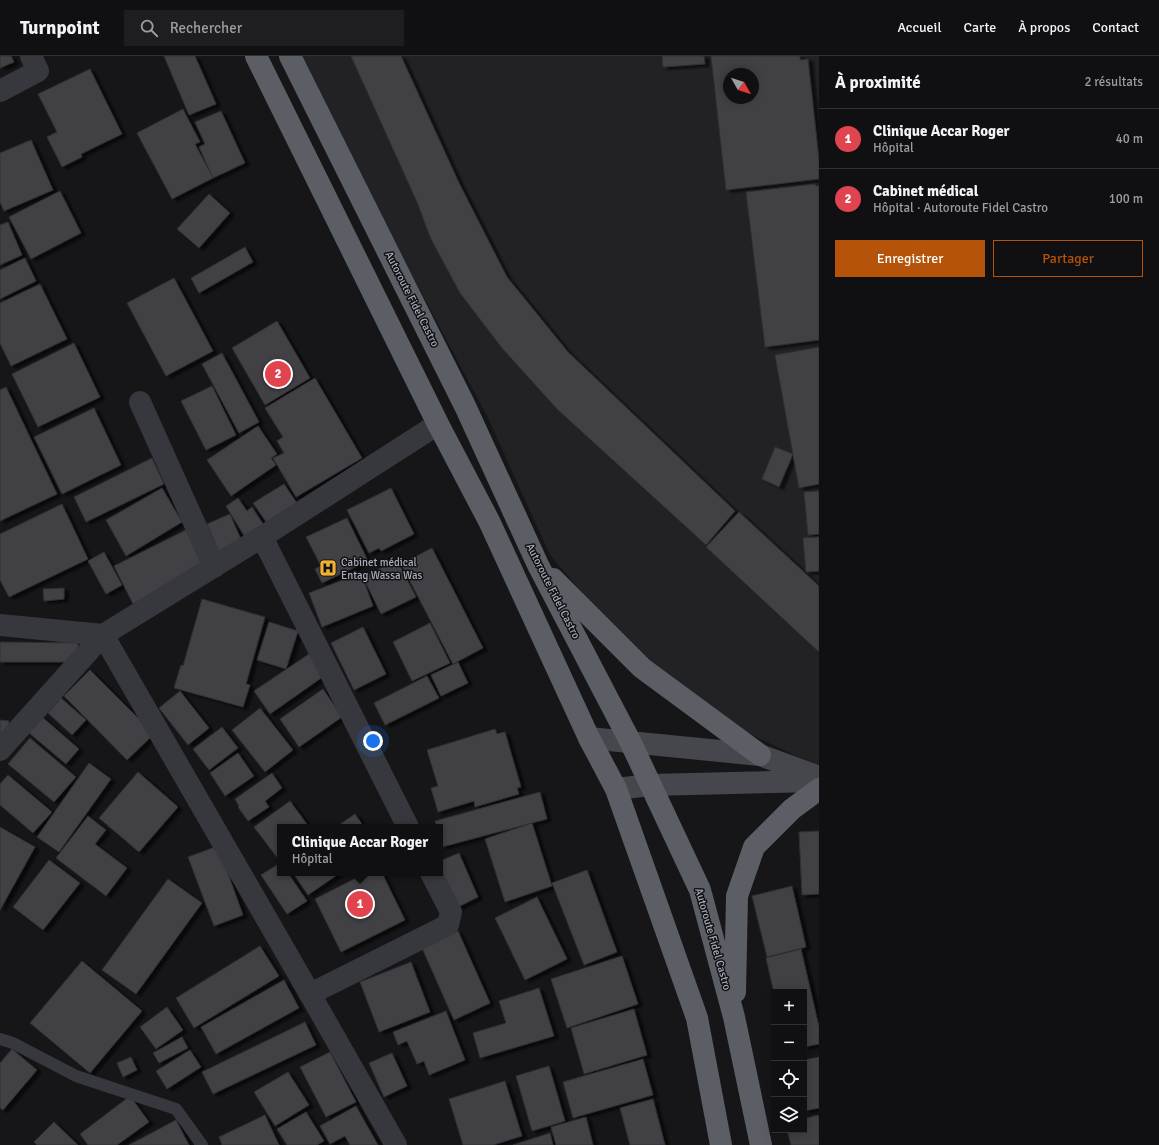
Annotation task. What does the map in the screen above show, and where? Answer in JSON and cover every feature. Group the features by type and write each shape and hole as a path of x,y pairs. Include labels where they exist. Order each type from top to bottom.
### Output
{"highway":[{"path":"256,56 438,424 489,521 589,738 616,789 697,1018 721,1145"},
{"name":"Autoroute Fidel Castro","path":"290,56 465,406 538,564 630,741 700,890 734,1017 761,1145"},
{"path":"538,564 642,668 760,755"},
{"path":"734,1017 737,896 754,848 792,809 819,789"}],"main road":[{"path":"589,738 760,755 819,777"},
{"path":"616,789 650,785 819,781"}],"street":[{"path":"0,91 38,71 31,56"},
{"path":"140,402 214,567"},
{"path":"0,750 102,635 262,537 438,424"},
{"path":"262,537 406,824"},
{"path":"0,625 102,635"},
{"path":"102,635 396,1145"},
{"path":"310,994 448,925 451,912 433,876"}],"lane":[{"path":"0,1039 13,1043 76,1076 176,1109 202,1145"}],"shaded area":[{"path":"301,56 819,56 819,767 706,713 617,634 550,555 488,418 328,117"}],"building":[{"path":"0,56 11,56 14,62 0,68"},
{"path":"164,56 195,56 216,104 189,115"},
{"path":"351,56 401,56 459,183 507,277 568,352 735,511 706,545 557,409 502,348 460,293 431,239 417,202"},
{"path":"662,56 704,56 705,64 663,67"},
{"path":"711,56 800,56 800,60 808,59 819,160 819,179 726,190"},
{"path":"90,69 122,134 81,154 82,157 62,167 47,137 57,132 38,94"},
{"path":"183,109 200,142 195,144 213,178 172,199 137,133"},
{"path":"221,111 245,163 213,178 199,147 205,144 195,122"},
{"path":"31,140 53,190 4,211 0,202 0,153"},
{"path":"815,184 816,186 819,186 819,340 765,347 746,192"},
{"path":"60,191 81,233 31,259 9,217"},
{"path":"209,194 230,213 199,248 177,229"},
{"path":"8,222 22,255 0,265 0,225"},
{"path":"245,247 253,262 199,293 191,278"},
{"path":"25,258 36,281 0,299 0,270"},
{"path":"174,278 213,351 166,376 127,303"},
{"path":"40,284 67,339 11,366 0,343 0,303"},
{"path":"277,321 310,378 265,405 232,348"},
{"path":"74,343 100,397 38,427 12,374"},
{"path":"819,347 819,484 799,488 775,355"},
{"path":"222,353 259,422 239,433 202,364"},
{"path":"315,378 362,458 296,497 273,458 284,453 277,441 283,437 265,408"},
{"path":"212,386 236,435 206,450 181,401"},
{"path":"6,387 57,494 0,521 0,390"},
{"path":"94,408 121,465 62,494 34,437"},
{"path":"258,426 277,454 271,458 276,465 231,496 207,460"},
{"path":"775,447 793,454 779,487 762,479"},
{"path":"152,458 164,484 86,522 74,497"},
{"path":"284,484 299,506 269,526 253,503"},
{"path":"162,488 182,522 126,556 106,520"},
{"path":"391,488 414,534 381,551 379,548 369,553 347,510"},
{"path":"819,491 819,534 808,535 804,492"},
{"path":"238,498 247,511 252,507 267,530 248,542 226,506"},
{"path":"62,504 88,559 9,597 0,580 0,534"},
{"path":"739,512 819,586 819,652 706,547"},
{"path":"230,514 242,542 219,552 207,524"},
{"path":"347,518 368,561 322,583 315,569 321,566 306,537"},
{"path":"190,528 209,565 133,604 114,566"},
{"path":"819,537 819,571 806,572 803,538"},
{"path":"432,548 483,648 453,664 401,564"},
{"path":"104,552 122,585 106,594 88,561"},
{"path":"397,560 416,597 381,614 363,577"},
{"path":"361,573 373,606 322,627 309,593"},
{"path":"64,588 64,599 44,601 43,589"},
{"path":"202,599 265,617 246,684 250,685 243,707 174,688 181,665 183,666"},
{"path":"269,622 298,631 286,669 257,660"},
{"path":"430,623 450,663 412,681 393,642"},
{"path":"363,627 386,674 354,690 331,643"},
{"path":"0,642 78,643 78,662 0,662"},
{"path":"309,654 324,676 270,714 254,691"},
{"path":"458,662 468,683 441,696 431,675"},
{"path":"90,670 154,734 127,760 64,696"},
{"path":"427,676 439,698 385,725 374,703"},
{"path":"323,689 342,717 299,747 280,719"},
{"path":"180,691 209,728 188,745 159,708"},
{"path":"61,698 86,720 72,735 48,713"},
{"path":"260,708 293,750 265,772 232,730"},
{"path":"41,716 79,749 66,764 28,732"},
{"path":"0,720 9,721 7,740 0,739"},
{"path":"222,727 238,748 209,770 193,749"},
{"path":"495,729 497,734 505,732 521,787 517,788 519,794 475,807 474,801 438,812 431,788 438,786 427,750"},
{"path":"30,738 76,777 54,802 8,764"},
{"path":"238,753 254,776 225,796 210,773"},
{"path":"89,763 111,779 59,852 37,837"},
{"path":"138,772 178,807 139,852 99,818"},
{"path":"272,773 282,788 265,801 269,807 248,821 238,807 239,806 235,799"},
{"path":"8,775 52,812 33,833 0,805 0,784"},
{"path":"540,792 547,819 443,847 443,824 436,824 435,821"},
{"path":"290,801 307,824 277,824 277,857 254,827"},
{"path":"355,814 362,824 340,824"},
{"path":"88,816 106,830 95,844 127,868 106,896 56,858"},
{"path":"532,823 552,886 505,902 485,839"},
{"path":"0,827 35,847 0,910"},
{"path":"819,831 819,894 802,895 799,832"},
{"path":"218,846 243,915 214,926 188,857"},
{"path":"459,853 478,897 458,907 443,874 443,860"},
{"path":"49,860 80,883 43,930 13,907"},
{"path":"277,865 277,876 290,876 307,901 287,914 261,875"},
{"path":"587,870 617,952 584,965 552,883"},
{"path":"295,876 336,876 308,895"},
{"path":"360,876 383,876 405,920 341,952 315,899"},
{"path":"168,879 202,903 136,994 102,970"},
{"path":"792,886 806,947 767,957 752,896"},
{"path":"537,897 567,959 525,980 495,918"},
{"path":"458,931 490,1003 454,1020 422,948"},
{"path":"260,946 279,976 194,1028 176,998"},
{"path":"801,949 819,1027 819,1044 807,1046 807,989 773,989 766,958"},
{"path":"622,956 638,1004 567,1028 551,979"},
{"path":"82,961 142,1011 90,1073 30,1023"},
{"path":"411,962 430,1012 379,1032 360,982"},
{"path":"284,980 299,1008 216,1054 201,1027"},
{"path":"539,988 554,1036 480,1058 473,1033 506,1023 499,1001"},
{"path":"167,1007 183,1030 156,1049 140,1027"},
{"path":"634,1009 647,1055 584,1074 571,1028"},
{"path":"446,1011 465,1060 429,1075 424,1061 417,1064 407,1041 398,1045 393,1032"},
{"path":"305,1022 316,1045 213,1094 202,1072"},
{"path":"182,1037 188,1048 159,1063 153,1053"},
{"path":"12,1049 37,1070 3,1110 0,1108 0,1063"},
{"path":"190,1050 201,1067 167,1089 156,1071"},
{"path":"330,1052 356,1102 326,1117 300,1067"},
{"path":"392,1053 407,1086 384,1097 369,1063"},
{"path":"131,1057 137,1070 123,1077 117,1063"},
{"path":"819,1057 819,1108 807,1110 807,1061 807,1059"},
{"path":"643,1059 653,1095 573,1118 563,1082"},
{"path":"549,1066 565,1121 532,1131 516,1076"},
{"path":"288,1072 309,1105 275,1126 254,1092"},
{"path":"505,1081 522,1136 493,1145 463,1145 449,1099"},
{"path":"130,1096 149,1122 117,1145 88,1145 80,1134"},
{"path":"653,1099 665,1145 630,1145 620,1108"},
{"path":"356,1106 378,1145 350,1145 345,1136 330,1144 320,1126"},
{"path":"306,1112 324,1141 317,1145 287,1145 277,1129"},
{"path":"265,1115 279,1145 222,1145 219,1137"},
{"path":"818,1115 819,1145 791,1145 788,1133 807,1133 807,1118"},
{"path":"586,1117 593,1145 556,1145 551,1127"},
{"path":"176,1120 189,1145 129,1145"},
{"path":"54,1122 78,1145 37,1145 34,1142"},
{"path":"550,1133 553,1145 513,1145"}],"place":[{"name":"Cabinet médical","path":"278,374"},
{"name":"Cabinet médical Entag Wassa Was","path":"328,568"},
{"name":"Clinique Accar Roger","path":"360,904"}]}
